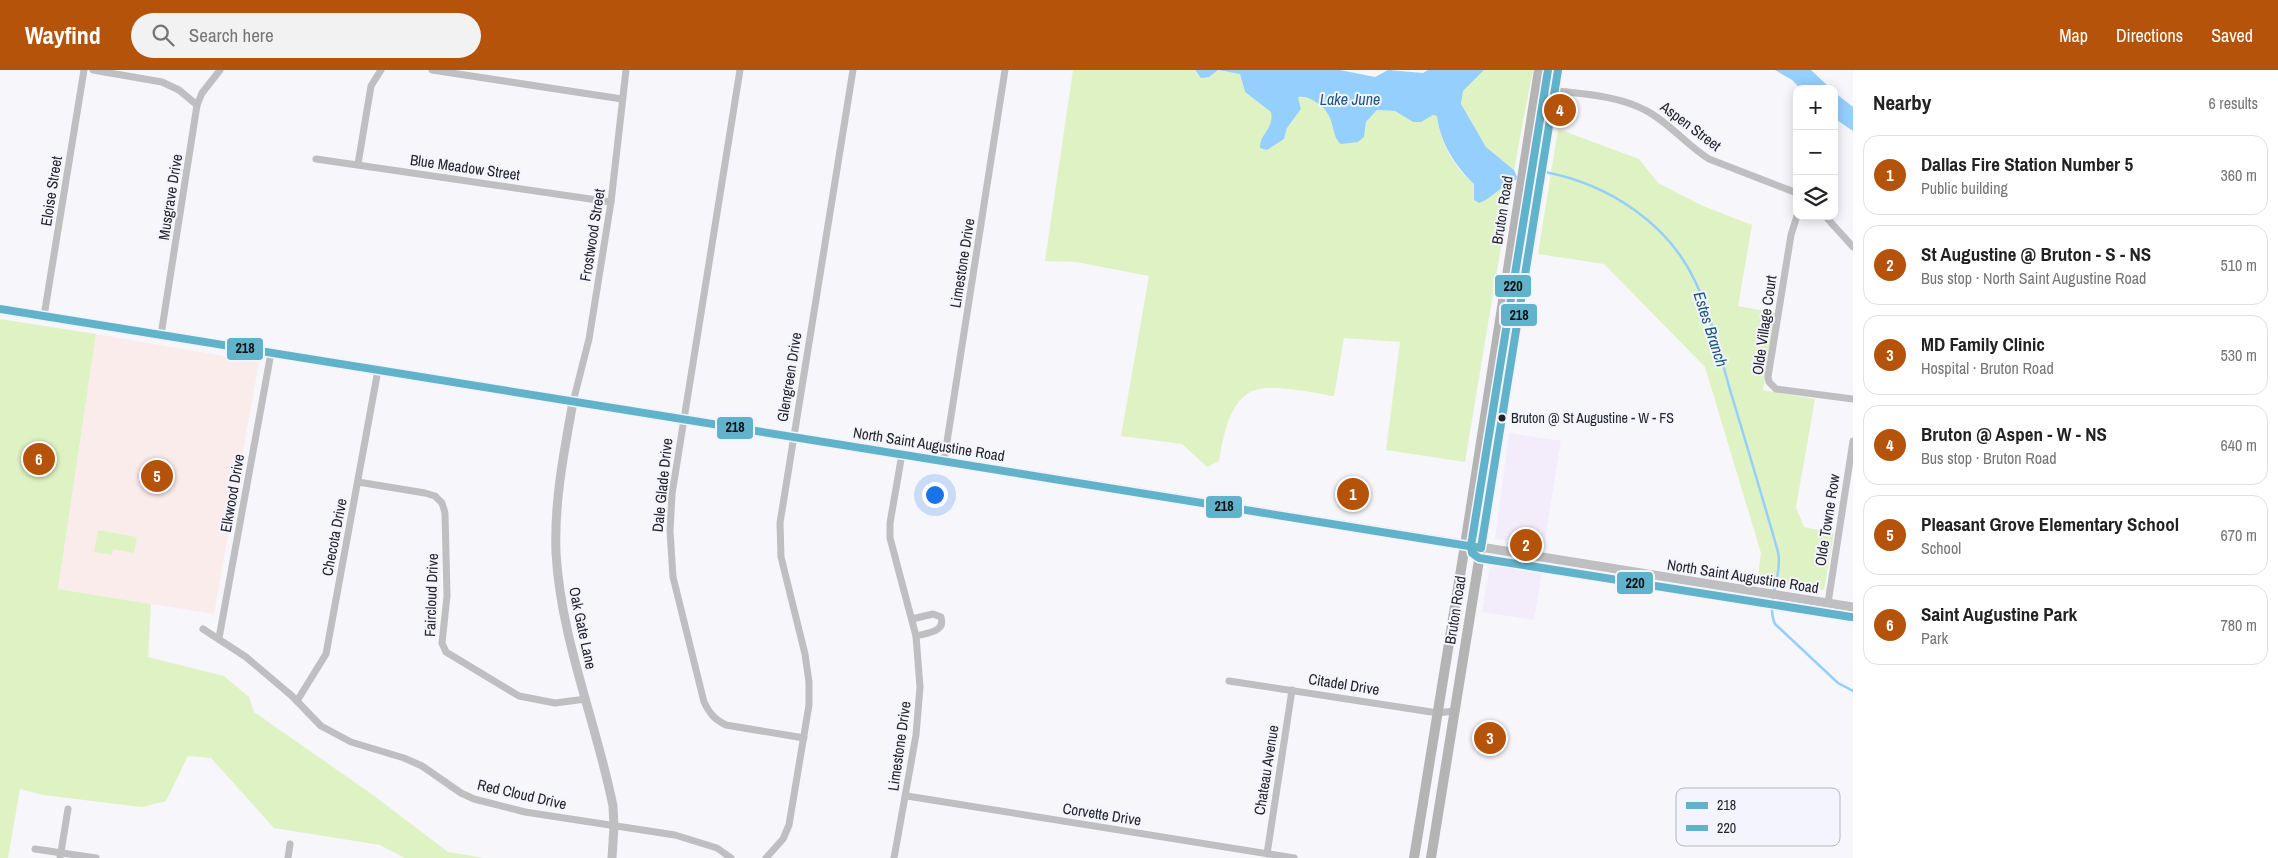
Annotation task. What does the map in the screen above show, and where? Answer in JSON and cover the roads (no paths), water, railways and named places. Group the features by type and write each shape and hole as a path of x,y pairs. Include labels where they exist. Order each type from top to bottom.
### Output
{"main road":[{"name":"Bruton Road","path":"1414,858 1539,70"},
{"name":"Bruton Road","path":"1431,858 1558,70"},
{"path":"1497,336 1514,339"}],"street":[{"name":"Eloise Street","path":"44,316 84,70"},
{"path":"93,70 162,82 179,90 197,105"},
{"path":"144,78 145,70"},
{"name":"Musgrave Drive","path":"161,335 197,105 202,93 220,70"},
{"path":"358,164 372,86 381,70"},
{"path":"432,70 622,100"},
{"name":"Frostwood Street","path":"573,402 589,339 611,202 620,137 626,70"},
{"name":"Dale Glade Drive","path":"740,70 672,494 670,531 673,578 704,702 715,720 726,725 804,738"},
{"name":"Glengreen Drive","path":"766,858 783,839 789,824 809,705 808,672 805,654 781,557 780,523 853,70"},
{"name":"Limestone Drive","path":"944,461 1005,70"},
{"name":"Aspen Street","path":"1536,88 1614,100 1646,110 1696,151 1709,159 1793,191"},
{"name":"Blue Meadow Street","path":"316,159 611,202"},
{"name":"Olde Village Court","path":"1795,220 1769,382 1776,388 1853,399"},
{"path":"1829,220 1853,247"},
{"name":"North Saint Augustine Road","path":"0,309 1853,608"},
{"name":"Elkwood Drive","path":"219,638 272,353"},
{"name":"Checota Drive","path":"297,701 326,654 378,370"},
{"name":"Oak Gate Lane","path":"573,402 560,478 556,522 556,553 564,612 607,778 614,826 612,858"},
{"name":"Olde Towne Row","path":"1828,604 1853,441"},
{"name":"Limestone Drive","path":"894,858 906,796 919,706 919,668 916,636 890,538 890,523 902,454"},
{"name":"Faircloud Drive","path":"358,482 425,493 435,496 442,504 445,513 447,574 442,643 446,652 519,696 555,703 586,699"},
{"path":"912,620 933,614 941,617 943,622 936,631 916,636"},
{"name":"Red Cloud Drive","path":"204,629 246,657 297,701 329,732 364,747 404,758 422,766 461,793 474,799 525,812 675,835 700,841 717,848 731,858"},
{"name":"Citadel Drive","path":"1229,681 1438,713 1454,711"},
{"name":"Chateau Avenue","path":"1267,854 1292,690"},
{"name":"Corvette Drive","path":"906,796 1294,858"},
{"path":"61,855 68,810"},
{"path":"288,858 290,844"},
{"path":"35,849 61,855 96,858"}],"water":[{"path":"1195,70 1218,70 1209,77 1201,78"},
{"name":"Lake June","path":"1218,70 1340,70 1375,77 1388,70 1423,73 1428,70 1484,70 1463,91 1461,104 1486,147 1514,170 1517,177 1516,180 1479,203 1474,200 1474,184 1455,161 1445,144 1437,116 1433,115 1421,122 1413,122 1395,111 1377,110 1366,122 1364,137 1358,142 1341,144 1337,140 1327,112 1322,106 1304,97 1298,97 1301,109 1287,128 1284,139 1267,150 1260,148 1262,139 1271,123 1271,112 1245,92 1240,74"},
{"path":"1775,70 1811,70 1827,85 1797,85"},
{"path":"1838,95 1853,107 1853,131 1838,121"}],"waterway":[{"name":"Estes Branch","path":"1526,174 1540,171"},
{"name":"Estes Branch","path":"1545,172 1591,186 1613,196 1634,209 1669,241 1683,260 1695,281 1711,323 1778,552 1778,571 1772,607 1775,624 1838,683 1853,691"}],"place":[{"name":"Bruton @ Aspen - W - NS","path":"1560,110"},
{"name":"Bruton @ St Augustine - W - FS","path":"1502,418"},
{"name":"Saint Augustine Park","path":"39,459"},
{"name":"Pleasant Grove Elementary School","path":"157,476"},
{"name":"Dallas Fire Station Number 5","path":"1353,494"},
{"name":"St Augustine @ Bruton - S - NS","path":"1526,545"},
{"name":"MD Family Clinic","path":"1490,738"}]}
